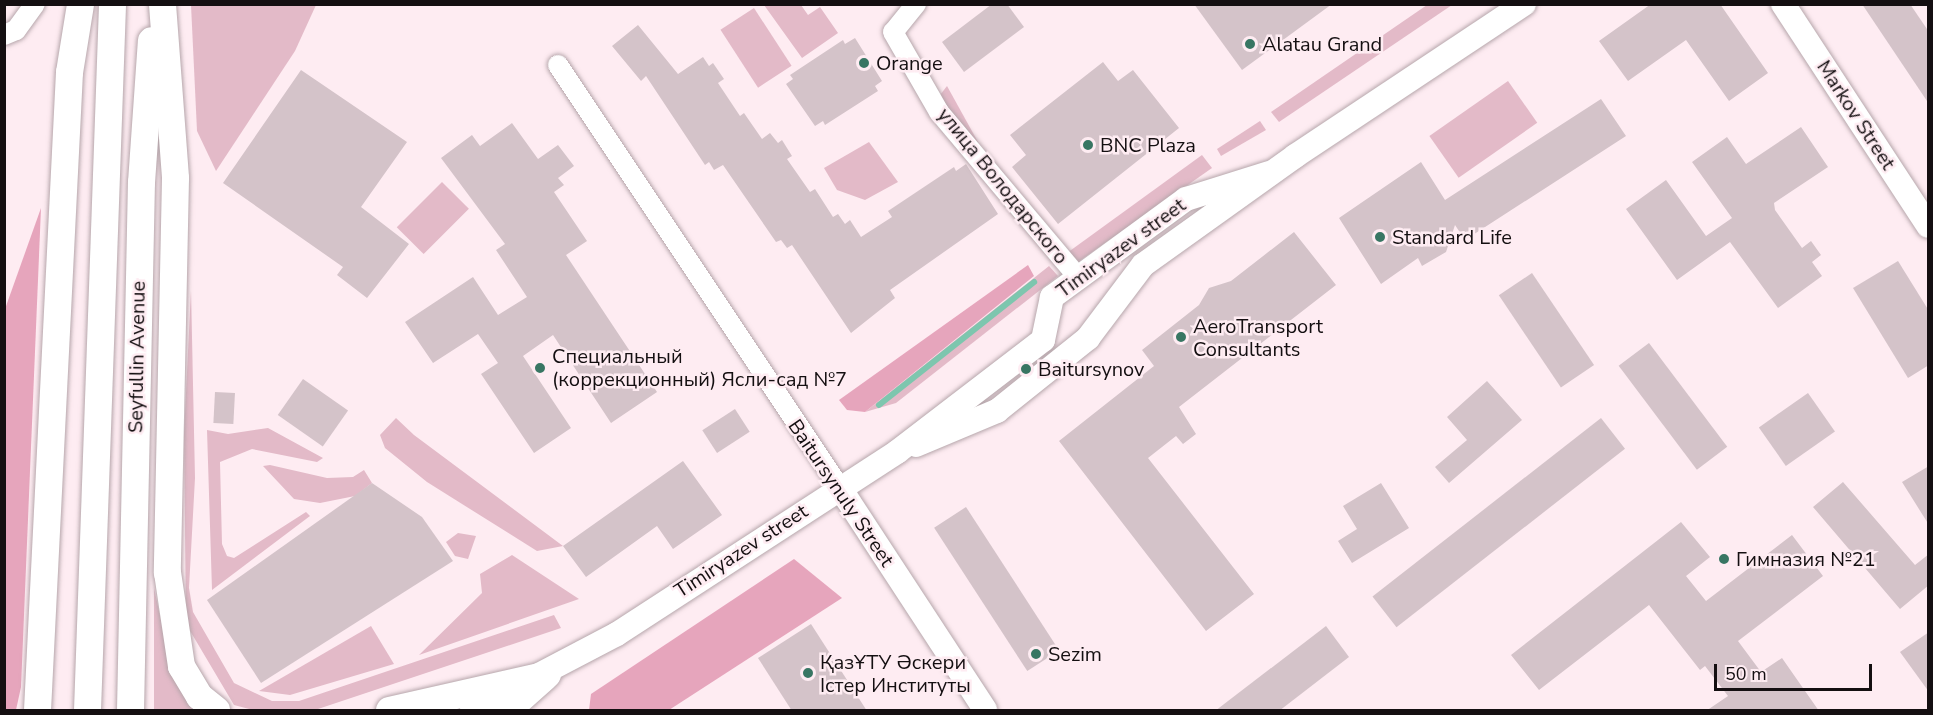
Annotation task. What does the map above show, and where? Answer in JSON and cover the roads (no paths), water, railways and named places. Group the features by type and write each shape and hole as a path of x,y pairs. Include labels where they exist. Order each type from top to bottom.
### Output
{"main road":[{"path":"37,711 69,72 80,4"},
{"name":"Seyfullin Avenue","path":"87,711 112,4"},
{"name":"Seyfullin Avenue","path":"130,711 141,182 153,4"},
{"path":"162,4 174,178 167,572 181,666 199,696 216,711"},
{"path":"390,711 547,674"},
{"path":"507,711 547,674"}],"street":[{"path":"4,35 16,30 35,4"},
{"name":"улица Володарского","path":"916,4 893,32 939,112 1078,278"},
{"name":"Timiryazev street","path":"897,452 963,430 997,411 1088,338 1143,265 1269,173 1524,4"},
{"name":"Markov Street","path":"1783,4 1929,226"},
{"name":"Baitursynuly Street","path":"558,65 840,488 985,711"},
{"name":"Timiryazev street","path":"472,711 547,674 897,452 1042,340 1052,297 1186,200 1269,173"}],"waterway":[{"path":"879,405 1034,282"}],"place":[{"name":"Alatau Grand","path":"1250,44"},
{"name":"Orange","path":"864,63"},
{"name":"BNC Plaza","path":"1088,145"},
{"name":"Standard Life","path":"1380,237"},
{"name":"AeroTransport Consultants","path":"1181,337"},
{"name":"Специальный (коррекционный) Ясли-сад №7","path":"540,368"},
{"name":"Baitursynov","path":"1026,369"},
{"name":"Гимназия №21","path":"1724,559"},
{"name":"Sezim","path":"1036,654"},
{"name":"ҚазҰТУ Әскери Істер Институты","path":"808,673"}]}
